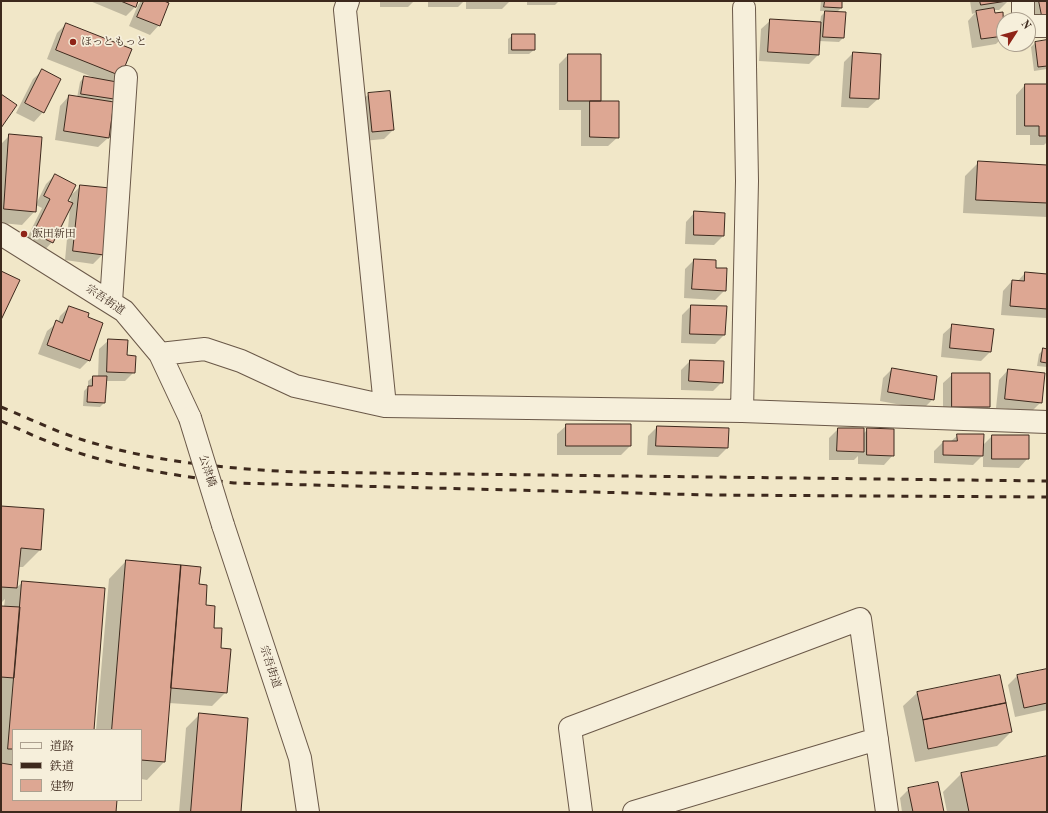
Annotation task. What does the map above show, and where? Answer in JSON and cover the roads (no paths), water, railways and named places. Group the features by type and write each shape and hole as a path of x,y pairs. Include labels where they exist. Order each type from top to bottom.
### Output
{"street":[{"path":"348,1 345,10 385,406"},
{"path":"1023,1 1023,12"},
{"path":"742,411 747,181 744,8"},
{"path":"1036,26 1047,26"},
{"path":"111,302 126,77"},
{"name":"宗吾街道","path":"1,234 124,311 160,354 190,418"},
{"path":"160,354 205,349 241,361 295,386 385,406 742,411 1047,422"},
{"name":"公津橋","path":"190,418 224,525"},
{"name":"宗吾街道","path":"224,525 300,758 308,812"},
{"path":"580,812 570,728 860,619 887,812"},
{"path":"634,812 877,739"}],"railway":[{"path":"1,407 60,432 117,450 176,461 236,468 296,472 1047,481"},
{"path":"1,421 54,444 98,459 143,469 234,483 711,495 1047,497"}],"place":[{"name":"ほっともっと","path":"73,42"},
{"name":"飯田新田","path":"24,234"}]}
